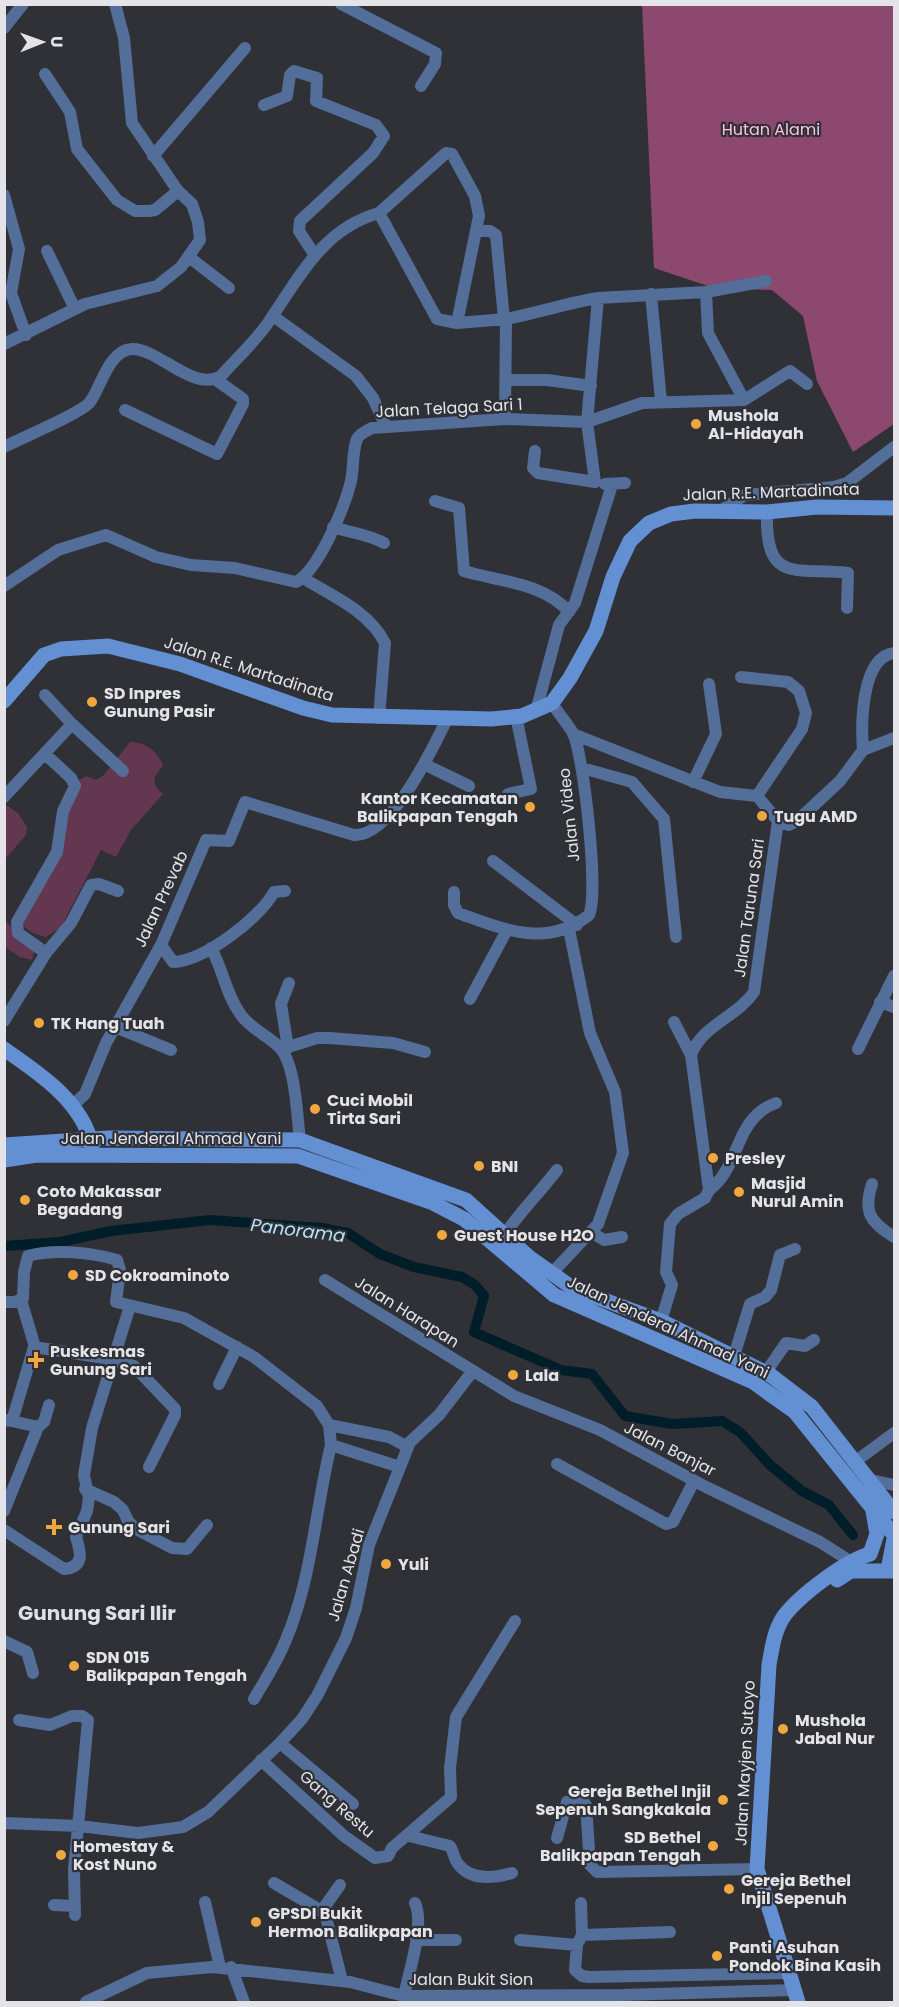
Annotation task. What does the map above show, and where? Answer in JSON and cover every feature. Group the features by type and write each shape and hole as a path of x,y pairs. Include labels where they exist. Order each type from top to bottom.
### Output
{"main road":[{"name":"Jalan R.E. Martadinata","path":"6,696 44,655 61,649 108,646 180,664 303,708 332,715 447,719 516,716 536,711 552,703 580,662 596,631 614,577 630,542 649,523 671,514 720,511 767,512 817,507 894,507"},
{"path":"4,1049 40,1075 72,1106 93,1122 109,1138 113,1155"},
{"path":"72,1106 90,1138 93,1155"},
{"name":"Jalan Jenderal Ahmad Yani","path":"4,1145 90,1138 300,1140 466,1200 551,1274 574,1289 661,1321 766,1372 812,1407 871,1480 894,1513"},
{"name":"Jalan Jenderal Ahmad Yani","path":"4,1160 37,1155 269,1154 298,1156 433,1203 464,1220 554,1295 753,1382 795,1412 872,1508 894,1545"},
{"path":"728,1372 734,1356"},
{"path":"870,1554 877,1534 872,1508"},
{"path":"891,1570 894,1545"},
{"name":"Jalan Mayjen Sutoyo","path":"796,1996 758,1869 769,1665 774,1638 785,1616 807,1593 850,1561 894,1545"},
{"name":"Jalan Mayjen Sutoyo","path":"800,1602 811,1598 851,1571 891,1570"}],"street":[{"path":"4,28 23,4"},
{"path":"4,344 75,309 104,298 157,286 189,257 200,240 198,222 192,204 178,191 132,123 124,38 115,4"},
{"path":"342,4 436,53 435,64 421,86"},
{"path":"153,156 245,48"},
{"path":"264,105 287,96 290,75 294,71 317,78 316,101 376,125 382,130 384,140 373,153 300,221 299,231 315,254"},
{"path":"45,74 70,112 77,149 117,200 135,211 149,211 155,210 178,191"},
{"path":"215,380 273,316 315,254 348,225 379,213 446,153 450,152 476,196 479,207 477,231 457,323"},
{"path":"4,195 19,249 11,293 26,335"},
{"path":"379,213 437,319 457,323 505,319 598,298 706,292 766,281"},
{"path":"477,231 490,231 496,236 505,319 505,419"},
{"path":"47,251 75,309"},
{"path":"189,257 229,288"},
{"path":"706,292 708,333 744,400 790,371 807,384"},
{"path":"651,294 661,401"},
{"path":"595,482 587,422 598,298"},
{"path":"273,316 356,375 373,398 386,428"},
{"path":"6,442 86,406 112,362 127,350 142,351 203,380 215,380 243,399 243,404 217,454 125,411"},
{"path":"506,380 547,380 591,386"},
{"name":"Jalan Telaga Sari 1","path":"303,578 321,554 351,482 358,438 372,428 505,419 587,422 642,403 744,400"},
{"path":"720,511 745,495 834,488 847,483 894,447"},
{"path":"535,451 533,468 538,473 612,485 625,483"},
{"path":"536,711 559,625 575,603 612,485"},
{"path":"435,501 459,508 464,572 502,580 540,593 561,603 568,612"},
{"path":"767,512 767,534 778,563 792,571 848,573 847,608"},
{"path":"333,527 354,534 368,534 384,543"},
{"path":"4,586 58,550 106,535 156,557 191,565 235,568 285,581 296,582 303,578 357,610 375,626 385,643 379,718"},
{"path":"863,750 861,712 875,664 887,654 894,653"},
{"path":"573,734 720,792 757,796 802,729 806,713 799,691 788,682 741,677"},
{"path":"693,782 716,734 709,684"},
{"path":"45,695 123,771"},
{"name":"Jalan Video","path":"552,703 573,734 582,768 593,891 589,915 573,927"},
{"path":"508,794 531,789 516,716"},
{"name":"Jalan Prevab","path":"72,1106 85,1094 114,1027 161,945 205,843 209,839 229,841 245,802 360,836 378,825 396,806 424,764 447,719"},
{"path":"4,797 72,723"},
{"path":"778,822 789,825 797,821 840,781 863,750 894,738"},
{"path":"45,754 75,785 63,811 57,852 17,922 18,933 46,953"},
{"path":"424,764 469,786"},
{"path":"582,768 632,782 664,819 676,937"},
{"name":"Jalan Taruna Sari","path":"691,1055 702,1036 735,1013 754,992 778,822 757,796"},
{"path":"493,861 573,927 591,1032 615,1092 623,1150 600,1222 551,1274"},
{"path":"4,1021 46,953 71,923 92,885 99,884 118,891"},
{"path":"161,945 173,962 211,948 224,942 262,908 273,892 285,891"},
{"path":"454,892 453,904 458,913 507,930 544,934 573,927"},
{"path":"470,999 507,930"},
{"path":"211,948 227,990 240,1014 254,1029 285,1048 317,1038 329,1038 393,1043 425,1052"},
{"path":"858,1049 879,1002 894,976"},
{"path":"289,983 281,1004 285,1048 300,1140"},
{"path":"879,1002 894,1008"},
{"path":"674,1022 691,1055 709,1190"},
{"path":"114,1027 171,1050"},
{"path":"661,1321 672,1286 666,1272 670,1224 678,1214 705,1198 709,1190 720,1181 752,1120 776,1102"},
{"path":"505,1234 525,1205 536,1197 556,1170"},
{"path":"873,1184 867,1204 869,1214 894,1237"},
{"path":"591,1232 604,1240 622,1237"},
{"path":"734,1356 750,1304 765,1297 771,1290 780,1255 795,1249"},
{"path":"38,1427 8,1421 35,1347 21,1300 25,1290 24,1272 28,1256 39,1253 102,1256 117,1260 120,1270 116,1302 184,1318 237,1347 296,1388 317,1406 329,1425 331,1445 320,1491 303,1586 285,1642 254,1699"},
{"name":"Jalan Harapan","path":"325,1280 472,1372"},
{"path":"4,1302 21,1300"},
{"path":"4,1530 64,1569 72,1568 82,1554 76,1537 87,1511 89,1498 84,1475 92,1428 111,1359 130,1306"},
{"path":"766,1372 786,1343 805,1346 814,1340"},
{"path":"35,1347 111,1359 134,1366 142,1373 175,1409 175,1414 149,1467"},
{"path":"219,1384 237,1347"},
{"name":"Jalan Abadi","path":"4,1823 78,1826 138,1833 183,1827 208,1812 302,1719 317,1696 346,1638 356,1608 369,1545 408,1447 421,1429 439,1415 472,1372"},
{"name":"Jalan Banjar","path":"472,1372 513,1396 600,1430 694,1481 820,1542 850,1561"},
{"path":"4,1511 38,1427 44,1422 49,1405"},
{"path":"329,1425 389,1437 408,1447"},
{"path":"856,1461 894,1433"},
{"path":"331,1445 400,1467"},
{"path":"557,1464 666,1524 673,1522 694,1481"},
{"path":"871,1480 894,1485"},
{"path":"86,1489 114,1502 123,1510 130,1525 172,1548 187,1549 207,1526"},
{"path":"409,1836 452,1797 450,1768 456,1717 516,1621"},
{"path":"4,1641 27,1653 33,1673"},
{"path":"19,1720 45,1725 56,1724 72,1716 82,1716 87,1720 74,1870 75,1910 54,1905"},
{"path":"279,1743 353,1804"},
{"name":"Gang Restu","path":"261,1760 344,1836 375,1858 388,1856 392,1848 409,1836"},
{"path":"557,1838 567,1802 583,1801 586,1805 590,1865 597,1872 758,1869"},
{"path":"409,1836 450,1846 459,1865 476,1876 496,1878 512,1873"},
{"path":"274,1883 323,1909 342,1981"},
{"path":"323,1909 340,1885"},
{"path":"205,1902 226,1967 244,2002"},
{"path":"405,1999 416,1940 419,1911 415,1903"},
{"path":"581,1903 580,1940 575,1970 578,1974 589,1977 788,1973"},
{"path":"520,1940 580,1940 670,1932"},
{"path":"416,1940 456,1940"},
{"name":"Jalan Bukit Sion","path":"86,2002 147,1973 226,1967 342,1981 405,1999 796,1996"}],"shaded area":[{"path":"130,742 146,746 161,760 163,765 154,778 156,787 163,794 131,830 116,857 101,850 61,927 46,937 33,933 15,921 51,855 76,782 86,776 96,780 104,775"},
{"path":"6,805 18,813 27,827 26,835 5,859"},
{"path":"4,921 37,944 32,960 20,957 5,947"}],"green space":[{"name":"Hutan Alami","path":"642,5 894,5 894,424 853,452 817,381 803,316 772,290 714,288 654,268"}],"waterway":[{"name":"Panorama","path":"4,1246 60,1242 111,1231 210,1220 322,1228 348,1233 380,1254 414,1267 462,1277 475,1285 484,1296 474,1332 561,1370 592,1374 625,1416 672,1424 722,1421 740,1432 770,1465 802,1491 829,1505 853,1535"}],"place":[{"name":"Mushola Al-Hidayah","path":"696,424"},
{"name":"SD Inpres Gunung Pasir","path":"92,702"},
{"name":"Kantor Kecamatan Balikpapan Tengah","path":"530,807"},
{"name":"Tugu AMD","path":"762,816"},
{"name":"TK Hang Tuah","path":"39,1023"},
{"name":"Cuci Mobil Tirta Sari","path":"315,1109"},
{"name":"Presley","path":"713,1158"},
{"name":"BNI","path":"479,1166"},
{"name":"Masjid Nurul Amin","path":"739,1192"},
{"name":"Coto Makassar Begadang","path":"25,1200"},
{"name":"Guest House H2O","path":"442,1235"},
{"name":"SD Cokroaminoto","path":"73,1275"},
{"name":"Puskesmas Gunung Sari","path":"36,1360"},
{"name":"Lala","path":"513,1375"},
{"name":"Gunung Sari","path":"54,1527"},
{"name":"Yuli","path":"386,1564"},
{"name":"SDN 015 Balikpapan Tengah","path":"74,1666"},
{"name":"Mushola Jabal Nur","path":"783,1729"},
{"name":"Gereja Bethel Injil Sepenuh Sangkakala","path":"723,1800"},
{"name":"SD Bethel Balikpapan Tengah","path":"713,1846"},
{"name":"Homestay & Kost Nuno","path":"61,1855"},
{"name":"Gereja Bethel Injil Sepenuh","path":"729,1889"},
{"name":"GPSDI Bukit Hermon Balikpapan","path":"256,1922"},
{"name":"Panti Asuhan Pondok Bina Kasih","path":"717,1956"}],"district":[{"name":"Gunung Sari Ilir","path":"97,1613"}]}
